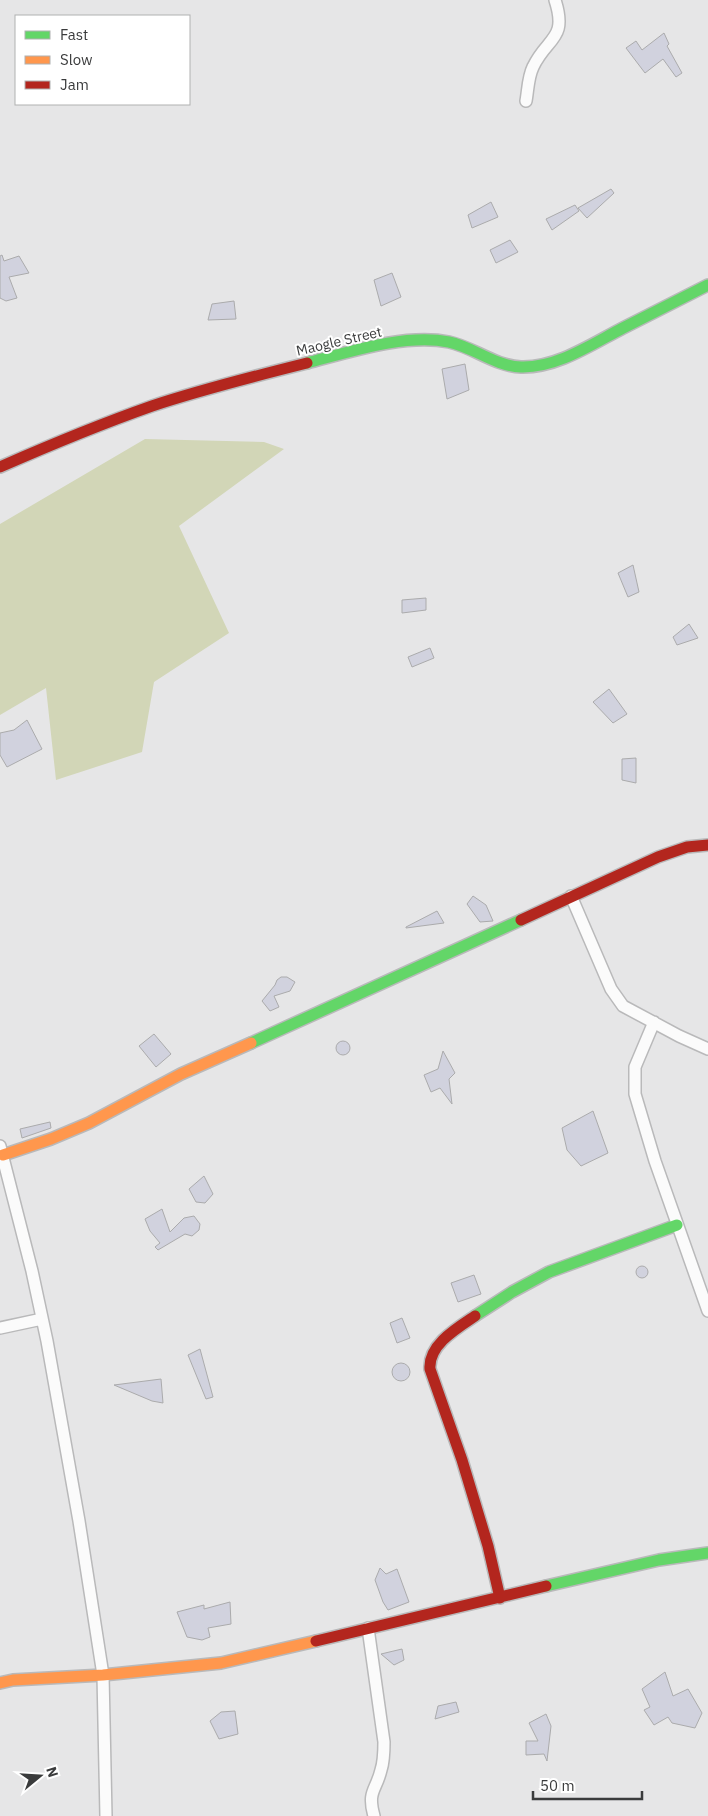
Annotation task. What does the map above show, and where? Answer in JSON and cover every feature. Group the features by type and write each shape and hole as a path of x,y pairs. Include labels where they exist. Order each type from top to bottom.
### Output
{"street":[{"path":"526,102 529,79 533,67 553,41 559,27 560,15 555,0"},
{"name":"Maogle Street","path":"0,466 62,440 153,406 218,386 372,346 422,340 450,342 495,361 520,367 539,365 594,344 708,285"},
{"path":"106,1816 103,1675 57,1390 42,1319 1,1150 51,1139 90,1123 182,1074 348,1000 571,896 658,857 687,847 708,845"},
{"path":"571,896 612,989 623,1006 708,1049"},
{"path":"654,1022 635,1067 635,1094 677,1225 708,1311"},
{"path":"500,1598 488,1546 465,1470 430,1372 429,1362 433,1352 449,1335 472,1319 517,1290 560,1267 677,1225"},
{"path":"0,1328 42,1319"},
{"path":"0,1683 13,1680 103,1675 221,1663 500,1598 568,1580 659,1560 708,1553"},
{"path":"368,1628 384,1742 384,1758 381,1772 370,1796 374,1816"}],"green space":[{"path":"145,439 264,442 284,449 179,526 229,633 154,682 142,752 56,780 46,688 0,715 0,524"}],"building":[{"path":"664,33 669,44 667,46 682,73 676,77 663,59 645,73 626,48 636,41 642,50"},
{"path":"611,189 614,193 587,218 578,208"},
{"path":"491,202 498,217 472,228 468,215"},
{"path":"575,205 579,211 552,230 546,219"},
{"path":"510,240 518,252 496,263 490,250"},
{"path":"2,255 4,261 19,256 29,273 9,277 17,298 6,301 0,298 0,256"},
{"path":"392,273 401,297 381,306 374,280"},
{"path":"234,301 236,319 208,320 212,304"},
{"path":"465,364 469,390 447,399 442,369"},
{"path":"633,565 639,592 628,597 618,573"},
{"path":"426,598 426,610 402,613 402,600"},
{"path":"689,624 698,638 677,645 673,637"},
{"path":"430,648 434,658 412,667 408,657"},
{"path":"609,689 627,714 613,723 593,702"},
{"path":"27,720 42,749 7,767 0,755 0,733 14,730"},
{"path":"636,758 636,783 622,780 622,759"},
{"path":"473,896 486,905 493,921 480,922 467,904"},
{"path":"437,911 444,923 406,928 406,927"},
{"path":"281,977 287,977 295,982 290,991 274,996 279,1007 270,1011 262,1001"},
{"path":"154,1034 171,1054 156,1067 139,1046"},
{"path":"343,1041 348,1043 350,1048 348,1053 343,1055 338,1053 336,1048 338,1043"},
{"path":"443,1051 455,1073 449,1079 452,1104 440,1088 431,1092 424,1075 438,1069"},
{"path":"593,1111 608,1153 581,1166 567,1150 562,1128"},
{"path":"50,1122 51,1128 22,1138 20,1129"},
{"path":"204,1176 213,1194 205,1203 196,1202 189,1189"},
{"path":"162,1209 170,1232 184,1218 194,1216 200,1224 199,1230 192,1236 185,1234 158,1250 155,1247 160,1243 150,1231 145,1219"},
{"path":"644,1266 647,1267 647,1277 640,1278 637,1277 636,1270 637,1267"},
{"path":"474,1275 481,1294 458,1302 451,1283"},
{"path":"402,1318 410,1338 397,1343 390,1323"},
{"path":"200,1349 213,1397 206,1399 188,1355"},
{"path":"401,1363 407,1366 410,1372 407,1378 401,1381 395,1378 392,1372 395,1366"},
{"path":"161,1379 163,1403 152,1401 114,1385"},
{"path":"380,1568 386,1574 397,1569 409,1602 388,1610 375,1580"},
{"path":"230,1602 231,1624 208,1628 210,1637 202,1640 187,1637 177,1612 204,1605 204,1609"},
{"path":"402,1649 404,1660 394,1665 381,1654"},
{"path":"665,1672 673,1696 688,1689 702,1713 695,1728 672,1723 668,1717 654,1725 644,1710 650,1707 642,1689"},
{"path":"456,1702 459,1712 435,1719 438,1706"},
{"path":"235,1711 238,1734 219,1739 210,1721 221,1712"},
{"path":"546,1714 551,1726 547,1761 544,1754 526,1755 526,1741 538,1741 529,1723"}],"traffic: fast":[{"path":"307,363 378,345 415,340 432,340 458,344 511,366 521,367 548,364 587,348 708,285"},
{"path":"251,1043 521,920"},
{"path":"475,1316 512,1292 549,1272 677,1225"},
{"path":"546,1586 659,1560 708,1553"}],"traffic: slow":[{"path":"3,1155 51,1139 89,1123 181,1074 251,1043"},
{"path":"0,1683 13,1680 103,1675 221,1663 316,1641"}],"traffic: jam":[{"path":"0,467 152,406 210,388 307,363"},
{"path":"521,920 658,857 687,847 708,845"},
{"path":"475,1316 452,1332 439,1345 434,1352 430,1369 462,1460 488,1546 500,1598"},
{"path":"316,1641 546,1586"}]}
